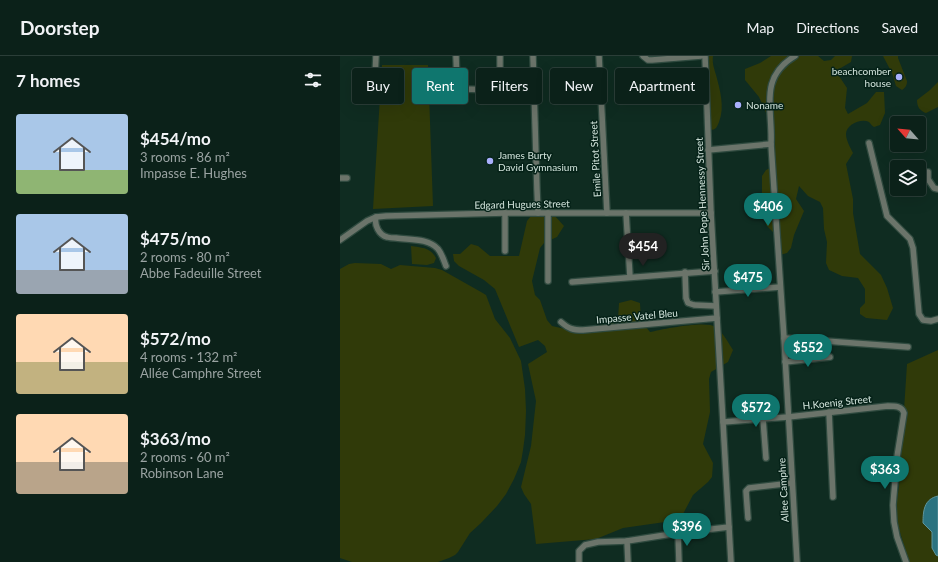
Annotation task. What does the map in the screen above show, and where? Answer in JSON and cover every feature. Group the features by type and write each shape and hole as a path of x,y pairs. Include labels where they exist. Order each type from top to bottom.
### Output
{"street":[{"path":"375,68 376,56"},
{"path":"456,56 457,84 460,87 465,89 491,90 498,88 500,84 500,56"},
{"path":"533,56 538,213"},
{"name":"Emile Pitot Street","path":"599,56 607,213"},
{"path":"643,56 648,60 652,60 701,56"},
{"name":"Sir John Pope Hennessy Street","path":"705,56 715,292 731,562"},
{"name":"Allee Camphre","path":"795,56 784,64 777,72 771,88 770,96 772,131 771,144 784,338 796,562"},
{"path":"869,143 887,216 910,239 913,248 919,314 923,320 931,321 938,319"},
{"path":"708,150 771,144"},
{"path":"928,172 928,179 934,188 938,189"},
{"path":"340,178 347,178"},
{"path":"505,251 506,213"},
{"name":"Edgard Hugues Street","path":"340,240 367,221 376,217 506,213 711,213"},
{"path":"548,213 548,281"},
{"path":"626,213 630,277"},
{"path":"376,217 375,221 381,234 387,238 422,240 438,249 446,266"},
{"path":"572,282 684,272 715,271"},
{"path":"684,272 686,298 688,304 694,306 716,306"},
{"path":"715,292 780,287"},
{"name":"Impasse Vatel Bleu","path":"561,322 570,329 584,330 717,318"},
{"path":"784,338 908,347"},
{"path":"785,362 830,357"},
{"name":"H.Koenig Street","path":"723,422 898,406 904,413 897,457 893,505 897,537 906,562"},
{"path":"829,412 833,497"},
{"path":"763,419 766,458"},
{"path":"748,518 747,489 792,483"},
{"path":"579,562 579,551 584,545 598,542 627,540 730,527"},
{"path":"678,533 679,562"},
{"path":"627,540 628,562"}],"green space":[{"path":"705,56 713,56 713,66 719,87 722,110 717,127 712,130 710,130 708,104 709,68 706,68"},
{"path":"771,56 818,56 824,61 831,60 835,56 852,56 851,62 839,69 839,76 847,88 845,108 848,114 867,103 876,92 884,92 885,113 880,125 874,127 869,122 862,121 854,123 848,128 846,134 848,144 853,153 846,164 853,199 853,213 860,254 881,275 887,288 893,308 887,320 866,318 860,314 860,308 865,303 865,289 858,278 842,276 829,270 826,263 827,242 824,229 823,208 820,202 808,196 799,186 796,199 804,211 794,235 791,248 787,253 780,255 775,249 776,235 766,225 762,197 762,176 766,170 772,167 774,131 759,97 745,80 745,69 760,63"},
{"path":"883,56 898,56 907,81 906,86 902,90 896,86 892,73"},
{"path":"382,65 428,65 428,68 412,68 412,104 429,104 433,206 373,209 380,104 404,104 404,68 382,68"},
{"path":"938,82 938,107 926,113 918,107 917,100"},
{"path":"554,215 564,226 557,237 544,243 540,248 532,281 535,295 540,300 547,320 552,326 574,331 599,327 605,322 618,319 619,303 631,300 640,303 641,321 650,332 684,326 703,324 711,325 716,327 721,332 733,350 728,362 711,372 709,379 710,412 703,444 713,463 712,477 693,495 683,514 665,522 623,528 596,539 536,544 531,504 521,487 531,446 536,401 528,364 547,352 545,346 538,340 519,347 495,289 484,280 459,266 454,261 453,254 460,254 471,244 478,246 490,256 519,256 527,221 531,216"},
{"path":"411,246 428,250 434,254 436,258 434,263 427,265 412,264"},
{"path":"349,264 381,264 391,269 400,265 435,268 442,270 481,292 486,295 495,319 510,338 521,361 525,389 525,435 521,462 514,479 506,494 497,506 470,533 458,552 449,558 438,562 352,562 340,558 340,269"},
{"path":"938,350 938,562 909,562 897,522 896,506 899,487 907,364"}],"water":[{"path":"938,496 938,556 932,548 932,532 923,523 923,514 927,503"}],"place":[{"name":"beachcomber house","path":"899,77"},
{"name":"Noname","path":"738,105"},
{"name":"James Burty David Gymnasium","path":"490,161"}]}
